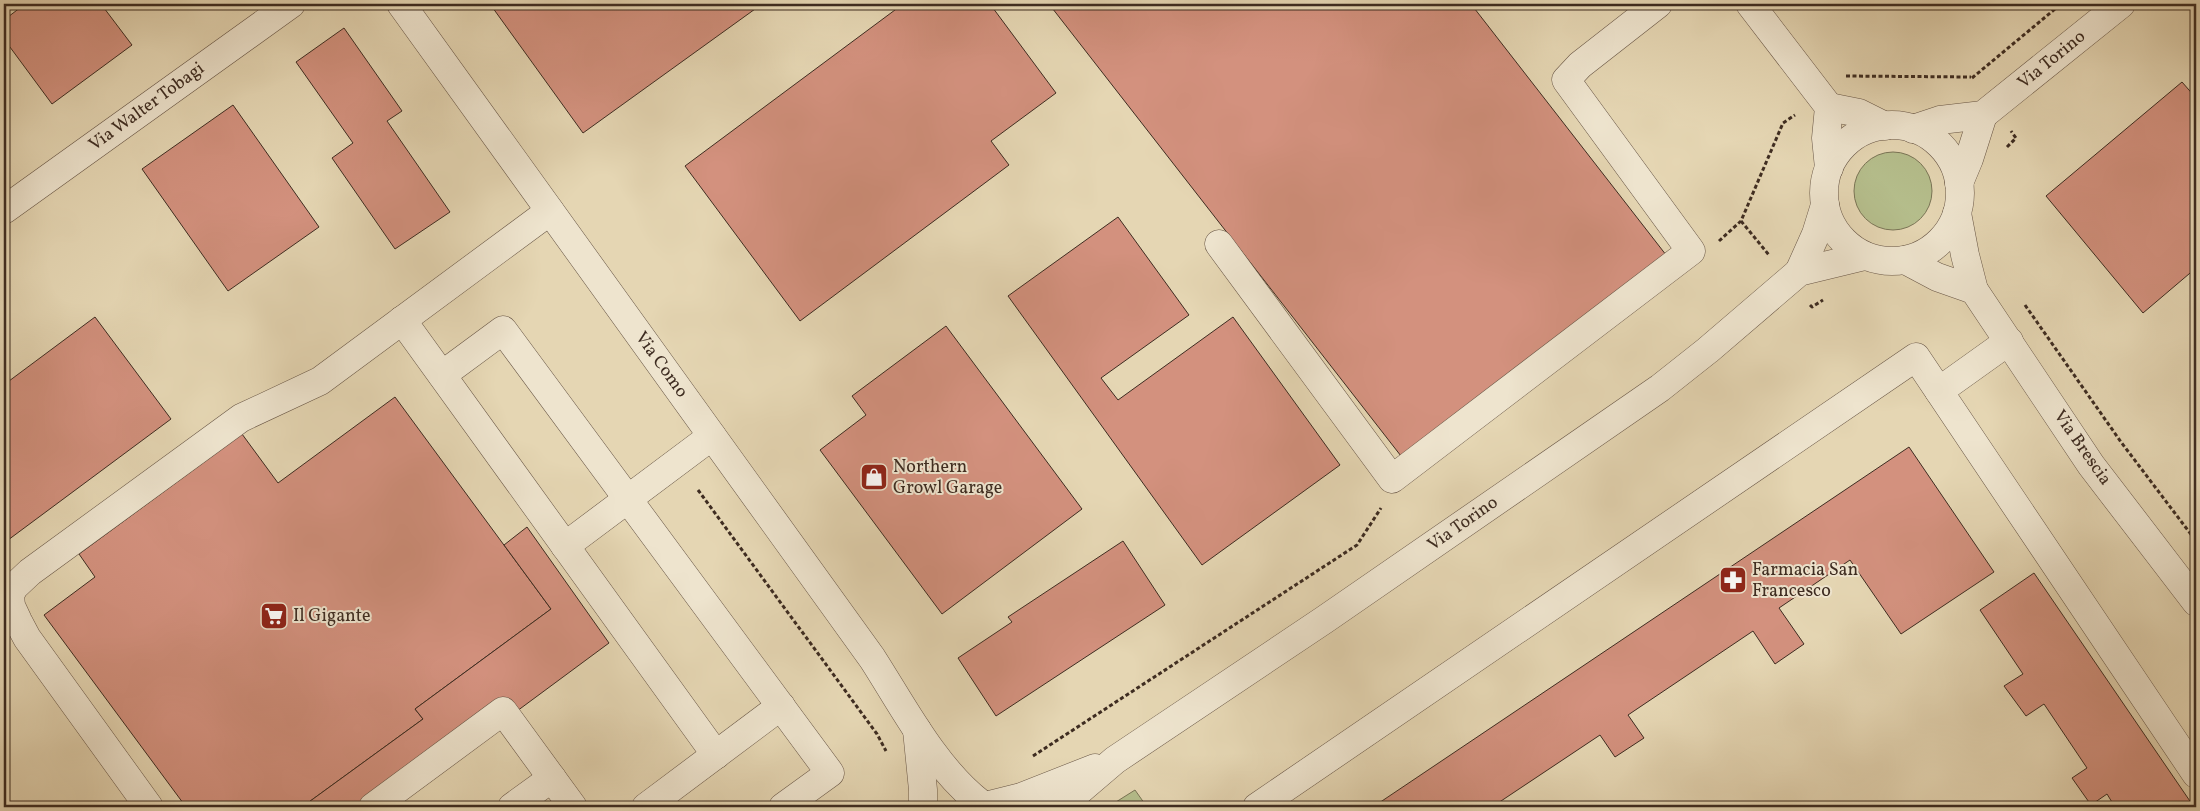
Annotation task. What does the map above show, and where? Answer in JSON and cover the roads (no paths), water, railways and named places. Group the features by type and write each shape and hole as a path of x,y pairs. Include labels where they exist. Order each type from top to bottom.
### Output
{"street":[{"name":"Via Walter Tobagi","path":"4,210 291,4"},
{"name":"Via Como","path":"400,4 872,658 917,728 952,777 988,805"},
{"path":"1219,244 1392,479 1691,251 1566,80 1580,65 1658,4"},
{"path":"1750,4 1825,101 1859,113 1885,126"},
{"name":"Via Torino","path":"1913,129 1940,120 1988,111 2121,4"},
{"path":"1825,101 1829,168"},
{"name":"Via Torino","path":"1959,183 1988,111"},
{"name":"Via Torino","path":"1060,807 1115,760 1324,620 1660,388 1708,350 1799,272 1816,234 1825,206 1825,182 1829,168 1836,155 1851,139 1871,129 1885,126 1913,129 1927,135 1948,154 1955,168 1959,183 1960,198 1957,213 1951,227 1942,240 1931,250 1916,258 1905,260 1882,261 1866,256 1851,248 1839,236 1831,223 1825,206"},
{"path":"149,807 27,638 11,606 10,594 14,587 30,572 242,418 320,381 550,211"},
{"name":"Via Brescia","path":"1957,213 1974,290 2091,465 2196,602"},
{"name":"Via Torino","path":"1799,272 1866,256"},
{"path":"1905,260 1937,277 1974,290"},
{"path":"402,320 716,754"},
{"path":"442,375 503,330 830,772 783,807"},
{"path":"1939,392 2009,341"},
{"path":"1257,807 1916,358 2196,774"},
{"path":"565,546 629,500 712,436"},
{"path":"646,807 781,706"},
{"path":"373,807 502,711 573,807"},
{"name":"Via Como","path":"917,728 923,807"},
{"name":"Via Torino","path":"952,807 963,804 988,805 1021,797 1115,760"},
{"path":"512,807 552,778"}],"place":[{"name":"Northern Growl Garage","path":"874,477"},
{"name":"Farmacia San Francesco","path":"1733,580"},
{"name":"Il Gigante","path":"274,616"}]}
